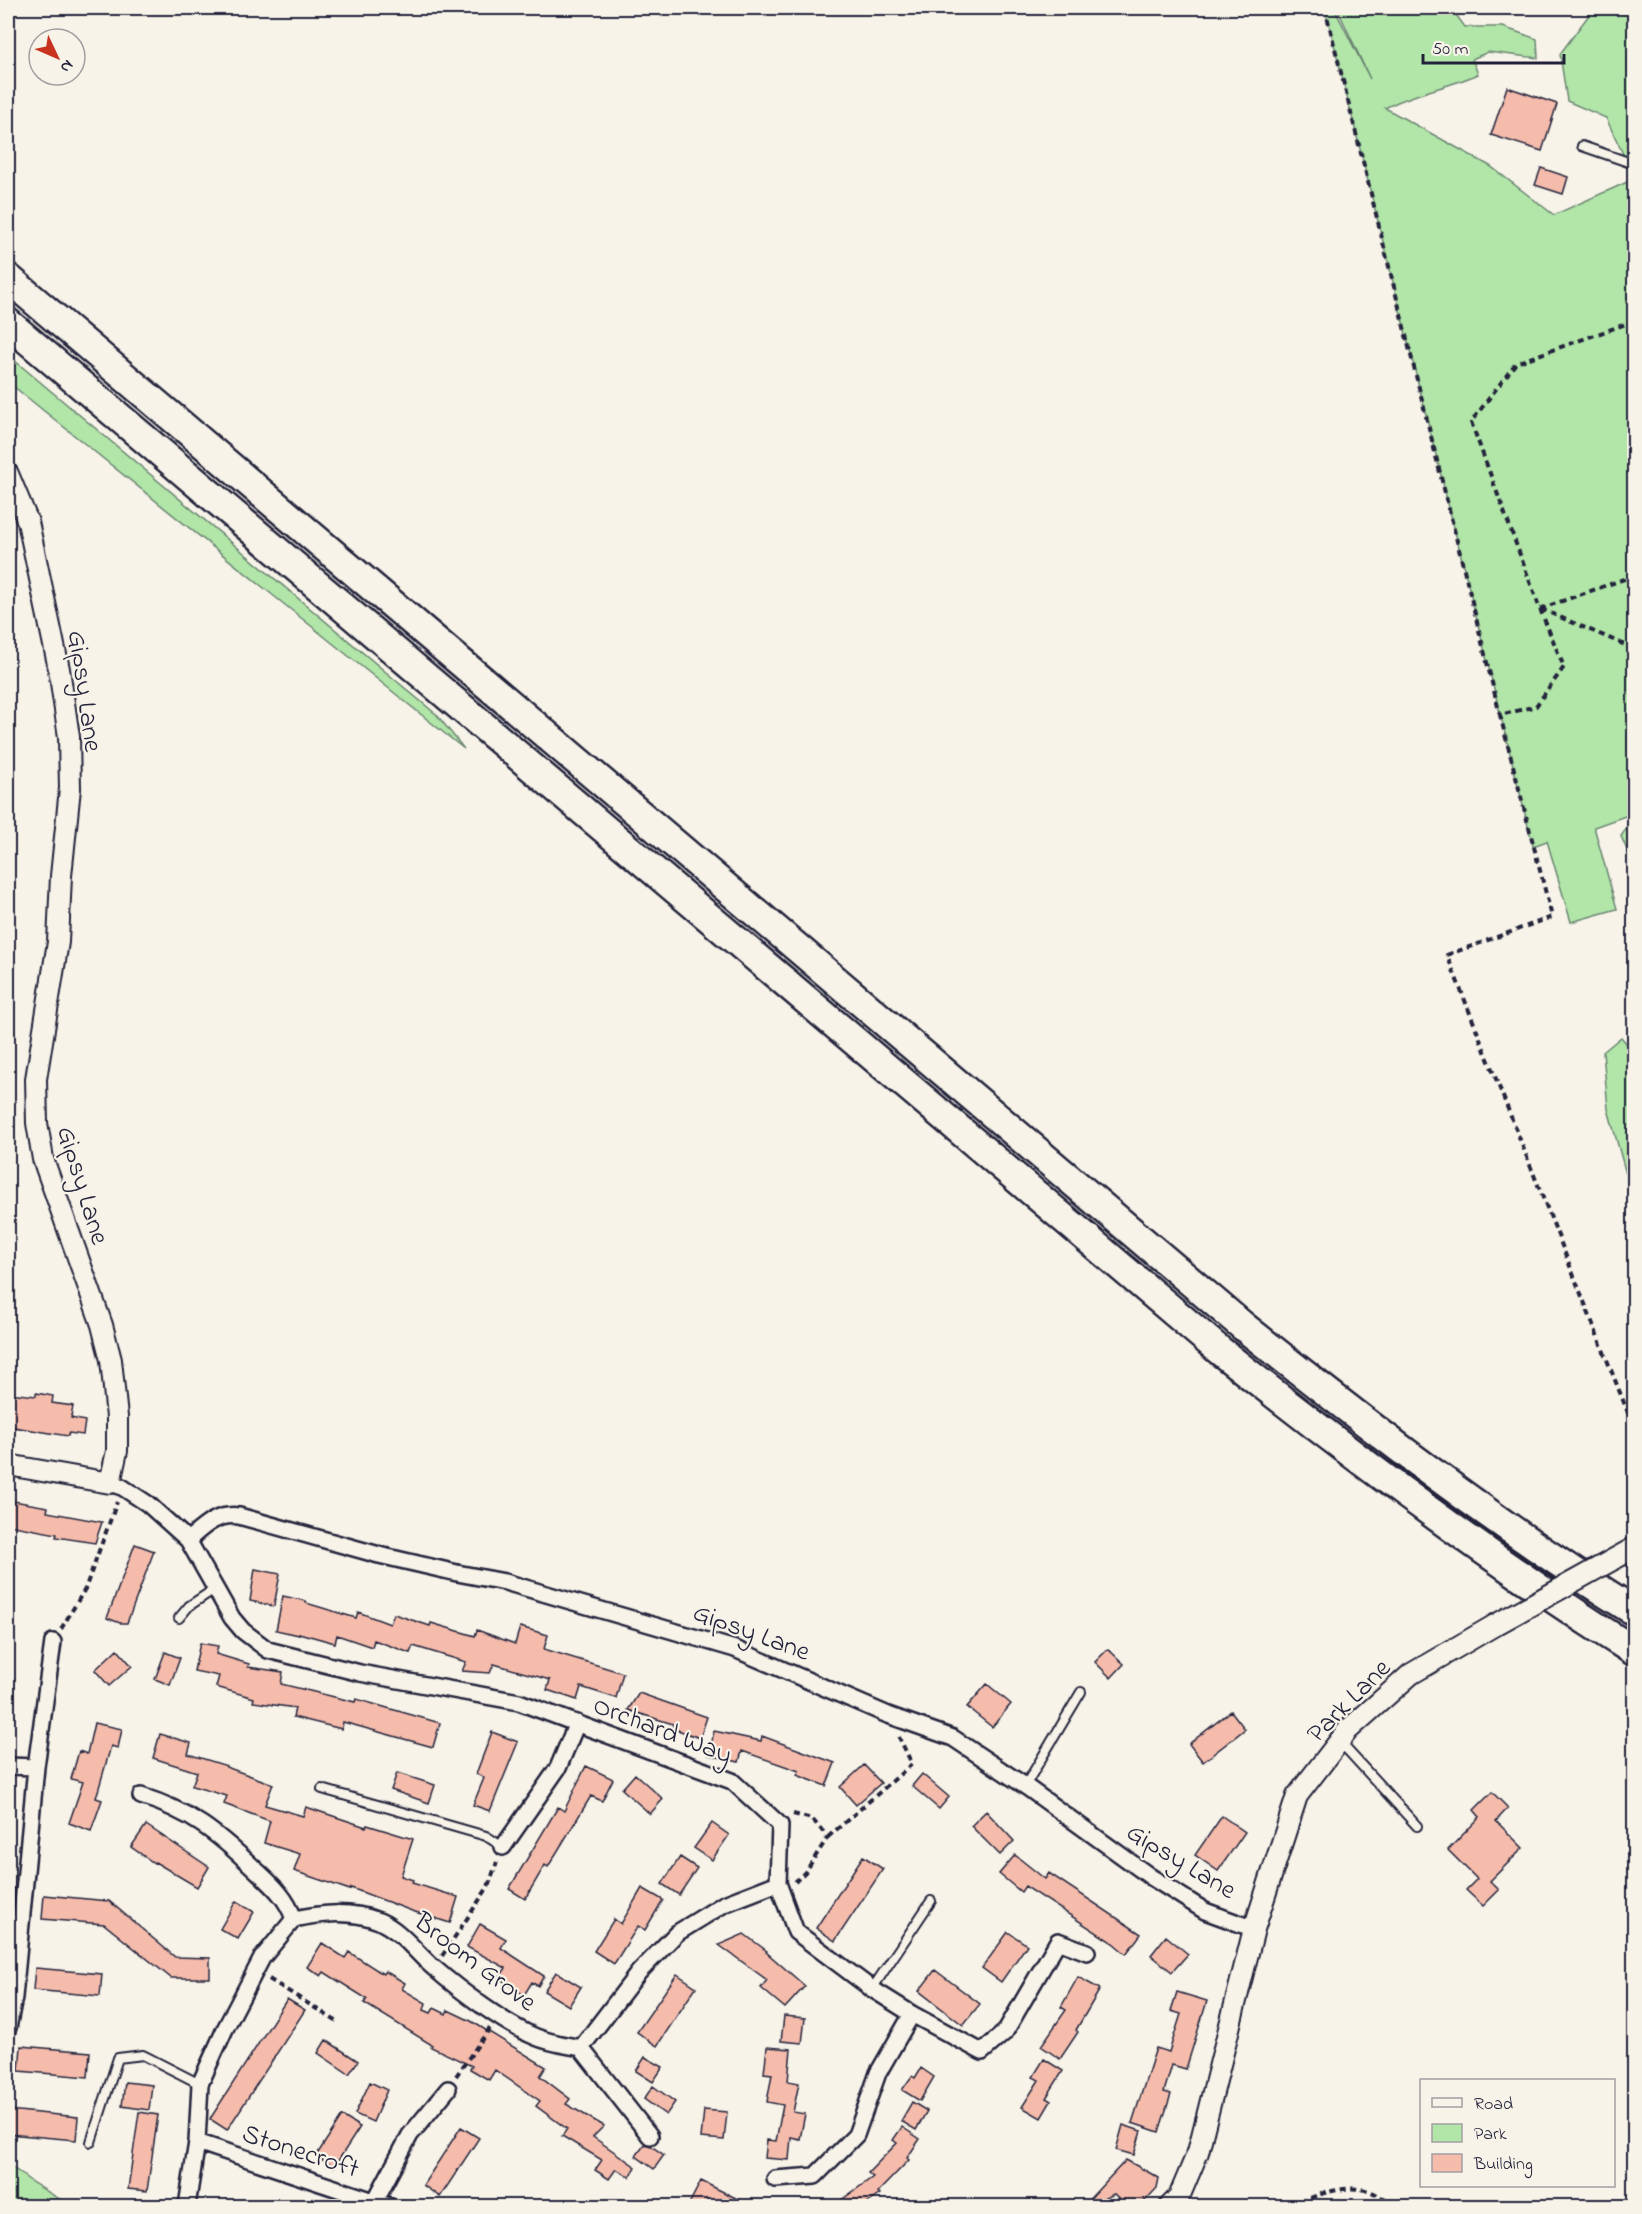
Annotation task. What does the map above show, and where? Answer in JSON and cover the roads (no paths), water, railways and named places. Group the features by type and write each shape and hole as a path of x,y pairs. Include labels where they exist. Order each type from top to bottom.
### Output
{"highway":[{"path":"8,278 1244,1327 1438,1477 1520,1535 1635,1611"},
{"path":"8,323 1219,1350 1318,1429 1498,1561 1635,1651"}],"street":[{"name":"Gipsy Lane","path":"8,474 28,522 59,669 69,737 70,788 61,876 58,942 36,1079 37,1123 43,1159 102,1325 111,1360 117,1417 116,1485"},
{"path":"8,1465 116,1485"},
{"name":"Orchard Way","path":"116,1485 155,1510 188,1540 232,1618 243,1631 268,1650 360,1673 519,1702 732,1781 780,1825 780,1890 796,1932 872,1989 912,2014 982,2052 1005,2032 1058,1941 1088,1952"},
{"name":"Gipsy Lane","path":"188,1540 204,1525 217,1517 228,1515 258,1520 379,1555 505,1582 735,1649 888,1715 953,1738 1025,1786 1151,1877 1205,1911 1254,1929"},
{"name":"Park Lane","path":"1170,2206 1179,2197 1198,2152 1254,1929 1297,1796 1348,1730 1412,1674 1495,1625 1635,1548"},
{"path":"8,2028 14,1997 36,1767 53,1642"},
{"path":"503,1847 558,1768 577,1723"},
{"path":"8,1766 36,1767"},
{"path":"141,1796 161,1802 212,1829 279,1891 289,1905 294,1918 262,1958 200,2084 197,2142 187,2206"},
{"path":"650,2136 581,2048 639,1972 677,1933 724,1904 780,1890"},
{"name":"Broom Grove","path":"294,1918 320,1913 348,1914 380,1922 404,1938 435,1969 498,2015 537,2038 581,2048"},
{"path":"775,2179 815,2176 856,2134 878,2073 912,2014"},
{"path":"382,2204 410,2135 448,2089"},
{"name":"Stonecroft","path":"197,2142 382,2204"}],"lane":[{"path":"1582,146 1635,164"},
{"path":"179,1618 189,1606 216,1588"},
{"path":"1025,1786 1081,1692"},
{"path":"1340,1741 1417,1826"},
{"path":"322,1790 486,1836 503,1847"},
{"path":"872,1989 931,1901"},
{"path":"91,2142 118,2058 143,2055 200,2084"}]}
